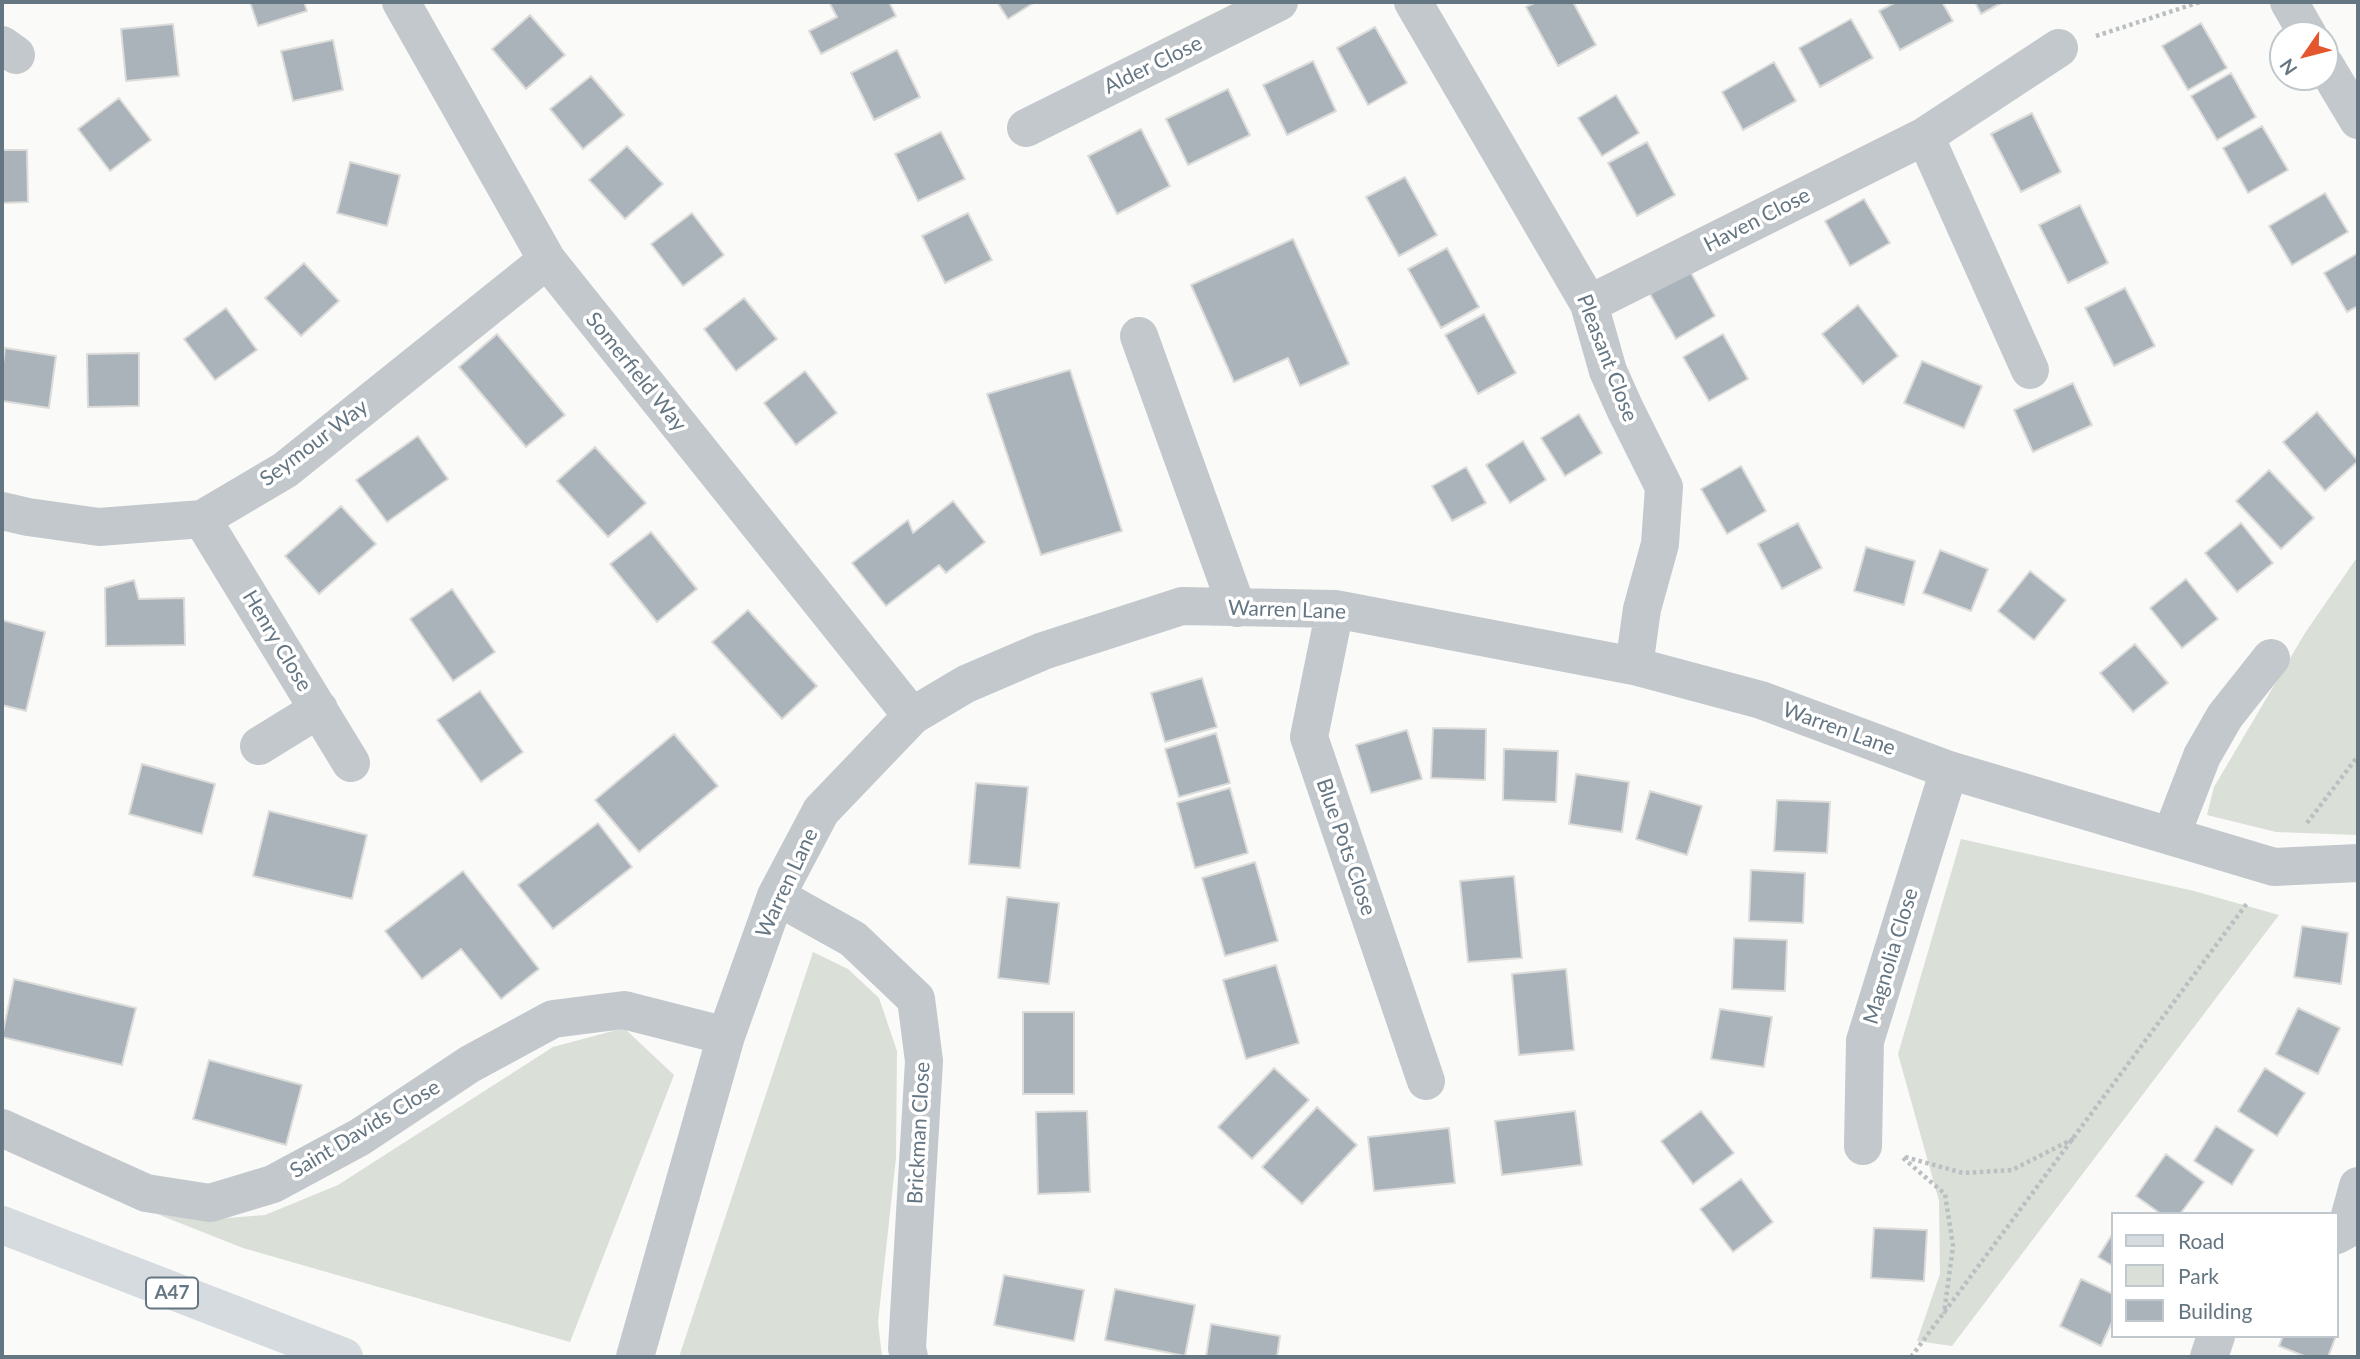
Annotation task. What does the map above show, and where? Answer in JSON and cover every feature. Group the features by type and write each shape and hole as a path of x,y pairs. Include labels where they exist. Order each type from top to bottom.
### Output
{"main road":[{"name":"A47","path":"2,1225 344,1357"}],"street":[{"name":"Somerfield Way","path":"401,2 547,260 912,716"},
{"name":"Alder Close","path":"1026,128 1279,2"},
{"name":"Pleasant Close","path":"1413,2 1589,304 1608,371 1664,486 1660,544 1642,609 1634,666"},
{"path":"2289,2 2300,21"},
{"name":"Haven Close","path":"1589,304 1925,136 2059,48"},
{"path":"2339,88 2358,120"},
{"path":"1925,136 2030,370"},
{"name":"Seymour Way","path":"2,511 99,527 202,519 285,470 547,260"},
{"path":"1139,336 1237,608"},
{"name":"Henry Close","path":"202,519 351,763"},
{"name":"Warren Lane","path":"635,1357 726,1037 776,896 821,811 912,716 966,684 1043,651 1182,606 1335,609 1634,666 1761,700 1950,771 2274,867 2358,863"},
{"name":"Blue Pots Close","path":"1335,609 1309,737 1426,1081"},
{"path":"2171,836 2202,756 2225,716 2271,658"},
{"path":"259,746 319,709"},
{"name":"Magnolia Close","path":"1863,1146 1865,1041 1950,771"},
{"name":"Brickman Close","path":"776,896 853,939 916,999 924,1060 907,1335 909,1357"},
{"name":"Saint Davids Close","path":"2,1128 146,1193 210,1203 273,1184 360,1137 470,1064 553,1019 624,1010 726,1037"},
{"path":"2347,1234 2358,1186"},
{"path":"2209,1357 2215,1338"}],"path":[{"path":"2059,48 2200,2"},
{"path":"1911,1357 2358,756"},
{"path":"1944,1315 1953,1246 1945,1194 1902,1156 1963,1173 2012,1170 2076,1137"}],"green space":[{"path":"2358,556 2358,835 2276,832 2207,815 2214,787 2305,633"},
{"path":"1961,839 2194,891 2279,915 1952,1346 1917,1341 1940,1274 1939,1201 1898,1054"},
{"path":"813,952 848,969 879,998 897,1051 896,1158 878,1322 882,1357 679,1357"},
{"path":"624,1028 674,1075 570,1342 243,1248 157,1214 202,1220 265,1215 338,1185 553,1047"}],"building":[{"path":"250,2 304,2 307,11 258,26"},
{"path":"829,2 889,2 896,16 821,54 809,31 837,17"},
{"path":"997,2 1035,2 1008,19"},
{"path":"1536,2 1573,2 1596,45 1558,66 1526,7"},
{"path":"1896,2 1942,2 1953,21 1900,50 1879,11"},
{"path":"1975,2 2003,2 1981,14"},
{"path":"530,15 565,55 526,89 492,49"},
{"path":"1851,19 1873,58 1820,87 1799,48"},
{"path":"2201,23 2227,68 2188,90 2162,46"},
{"path":"173,24 179,76 126,81 121,29"},
{"path":"1375,27 1407,83 1368,105 1337,48"},
{"path":"333,40 343,90 293,101 281,51"},
{"path":"897,50 920,97 874,120 851,73"},
{"path":"1313,61 1336,111 1287,135 1263,85"},
{"path":"1774,62 1796,101 1743,130 1722,92"},
{"path":"2231,73 2256,117 2217,140 2191,96"},
{"path":"591,76 624,115 583,149 550,109"},
{"path":"1228,89 1250,135 1188,165 1166,119"},
{"path":"1616,95 1639,133 1602,156 1578,118"},
{"path":"119,98 151,140 110,171 78,129"},
{"path":"2032,113 2061,172 2021,192 1991,134"},
{"path":"2262,126 2288,170 2248,193 2223,148"},
{"path":"1141,129 1170,186 1117,214 1088,156"},
{"path":"941,132 965,179 918,201 895,154"},
{"path":"1647,142 1675,195 1637,216 1608,163"},
{"path":"627,146 663,184 625,219 589,180"},
{"path":"2,150 27,150 28,202 2,203"},
{"path":"350,162 400,175 387,226 337,213"},
{"path":"1405,177 1437,235 1399,256 1366,197"},
{"path":"2325,193 2348,232 2292,265 2269,226"},
{"path":"1864,199 1890,243 1850,266 1825,221"},
{"path":"2080,205 2108,263 2068,283 2039,225"},
{"path":"692,213 724,255 683,286 651,244"},
{"path":"968,213 992,260 945,283 922,236"},
{"path":"1293,239 1349,364 1300,386 1288,358 1234,382 1191,285"},
{"path":"1447,248 1479,307 1441,328 1408,269"},
{"path":"2358,253 2358,306 2347,312 2324,273"},
{"path":"304,263 339,301 301,336 265,298"},
{"path":"1690,271 1715,316 1676,339 1650,294"},
{"path":"2125,288 2155,346 2114,366 2085,308"},
{"path":"744,298 777,339 736,371 704,329"},
{"path":"1858,305 1898,356 1863,384 1822,334"},
{"path":"226,308 257,350 215,380 184,339"},
{"path":"1484,314 1516,373 1478,394 1445,335"},
{"path":"497,334 565,415 526,447 459,367"},
{"path":"1723,334 1748,379 1709,401 1683,357"},
{"path":"5,348 56,356 49,408 2,401"},
{"path":"139,353 139,406 88,407 87,354"},
{"path":"1922,361 1982,386 1964,428 1904,403"},
{"path":"1070,370 1122,531 1041,555 987,394"},
{"path":"805,371 837,413 796,445 764,403"},
{"path":"2073,383 2092,425 2033,452 2014,410"},
{"path":"2317,412 2358,461 2325,491 2283,442"},
{"path":"1579,414 1602,453 1565,476 1541,438"},
{"path":"418,436 448,479 387,522 356,480"},
{"path":"1523,441 1546,480 1510,503 1486,465"},
{"path":"595,447 646,503 608,537 557,481"},
{"path":"1741,466 1766,511 1727,534 1701,489"},
{"path":"1466,467 1486,503 1452,521 1432,486"},
{"path":"2269,470 2314,518 2281,549 2236,501"},
{"path":"953,501 985,542 946,573 939,565 886,606 852,563 908,520 913,533"},
{"path":"341,506 376,544 319,594 285,556"},
{"path":"1798,523 1822,568 1782,589 1758,544"},
{"path":"2241,523 2273,563 2237,592 2205,553"},
{"path":"651,532 697,589 657,622 610,564"},
{"path":"1866,547 1915,561 1904,605 1854,591"},
{"path":"1940,550 1988,569 1971,611 1923,593"},
{"path":"2030,571 2066,600 2034,640 1998,611"},
{"path":"2186,579 2218,619 2182,648 2150,608"},
{"path":"134,580 139,599 184,598 185,645 106,646 105,588"},
{"path":"452,589 495,652 453,681 410,619"},
{"path":"748,610 817,686 782,719 712,642"},
{"path":"2,620 45,632 26,711 2,705"},
{"path":"2135,644 2168,683 2133,712 2100,673"},
{"path":"1202,678 1217,727 1165,742 1151,693"},
{"path":"480,691 523,752 481,782 437,720"},
{"path":"1433,728 1486,729 1485,780 1431,778"},
{"path":"1407,730 1422,779 1371,793 1356,745"},
{"path":"1216,733 1230,783 1179,797 1165,749"},
{"path":"674,734 718,786 639,852 595,800"},
{"path":"1504,749 1558,751 1556,802 1503,800"},
{"path":"142,764 215,784 202,834 129,814"},
{"path":"1576,774 1629,782 1622,832 1569,824"},
{"path":"976,783 1028,787 1020,868 969,864"},
{"path":"1230,788 1248,853 1195,868 1177,803"},
{"path":"1650,791 1702,806 1687,855 1636,839"},
{"path":"1777,800 1830,802 1827,853 1774,851"},
{"path":"269,811 367,835 352,899 253,876"},
{"path":"598,823 632,867 553,929 518,885"},
{"path":"1255,862 1278,941 1225,956 1202,878"},
{"path":"1751,870 1805,873 1803,923 1749,921"},
{"path":"463,871 539,969 501,999 461,949 422,979 385,931"},
{"path":"1514,876 1522,958 1468,962 1460,881"},
{"path":"1007,897 1059,903 1049,984 998,978"},
{"path":"2302,926 2348,933 2341,984 2294,977"},
{"path":"1734,938 1787,940 1785,991 1732,989"},
{"path":"1276,965 1299,1043 1246,1059 1223,980"},
{"path":"1566,969 1574,1050 1519,1055 1512,974"},
{"path":"14,979 136,1008 122,1065 2,1037"},
{"path":"2298,1008 2340,1028 2318,1074 2276,1054"},
{"path":"1720,1009 1772,1017 1764,1067 1711,1059"},
{"path":"1023,1012 1074,1012 1074,1094 1023,1094"},
{"path":"209,1060 302,1085 286,1145 193,1119"},
{"path":"1274,1068 1309,1100 1252,1159 1218,1127"},
{"path":"2265,1068 2305,1093 2277,1136 2238,1111"},
{"path":"1317,1107 1357,1145 1302,1204 1262,1167"},
{"path":"1087,1111 1090,1192 1038,1194 1036,1112"},
{"path":"1575,1111 1582,1165 1502,1175 1495,1121"},
{"path":"1701,1111 1734,1153 1693,1184 1661,1141"},
{"path":"2216,1126 2254,1150 2232,1185 2194,1161"},
{"path":"1449,1128 1455,1183 1374,1191 1368,1137"},
{"path":"2166,1154 2204,1182 2182,1212 2158,1212 2136,1196"},
{"path":"1741,1179 1773,1222 1733,1252 1700,1209"},
{"path":"1874,1228 1927,1230 1924,1281 1871,1278"},
{"path":"2112,1235 2112,1265 2098,1257"},
{"path":"1004,1275 1084,1290 1074,1341 994,1325"},
{"path":"2081,1279 2112,1294 2112,1322 2101,1346 2060,1326"},
{"path":"1115,1289 1195,1305 1185,1356 1105,1340"},
{"path":"1211,1324 1280,1336 1277,1357 1206,1357"},
{"path":"2282,1338 2335,1338 2328,1357 2307,1357 2279,1346"}]}
